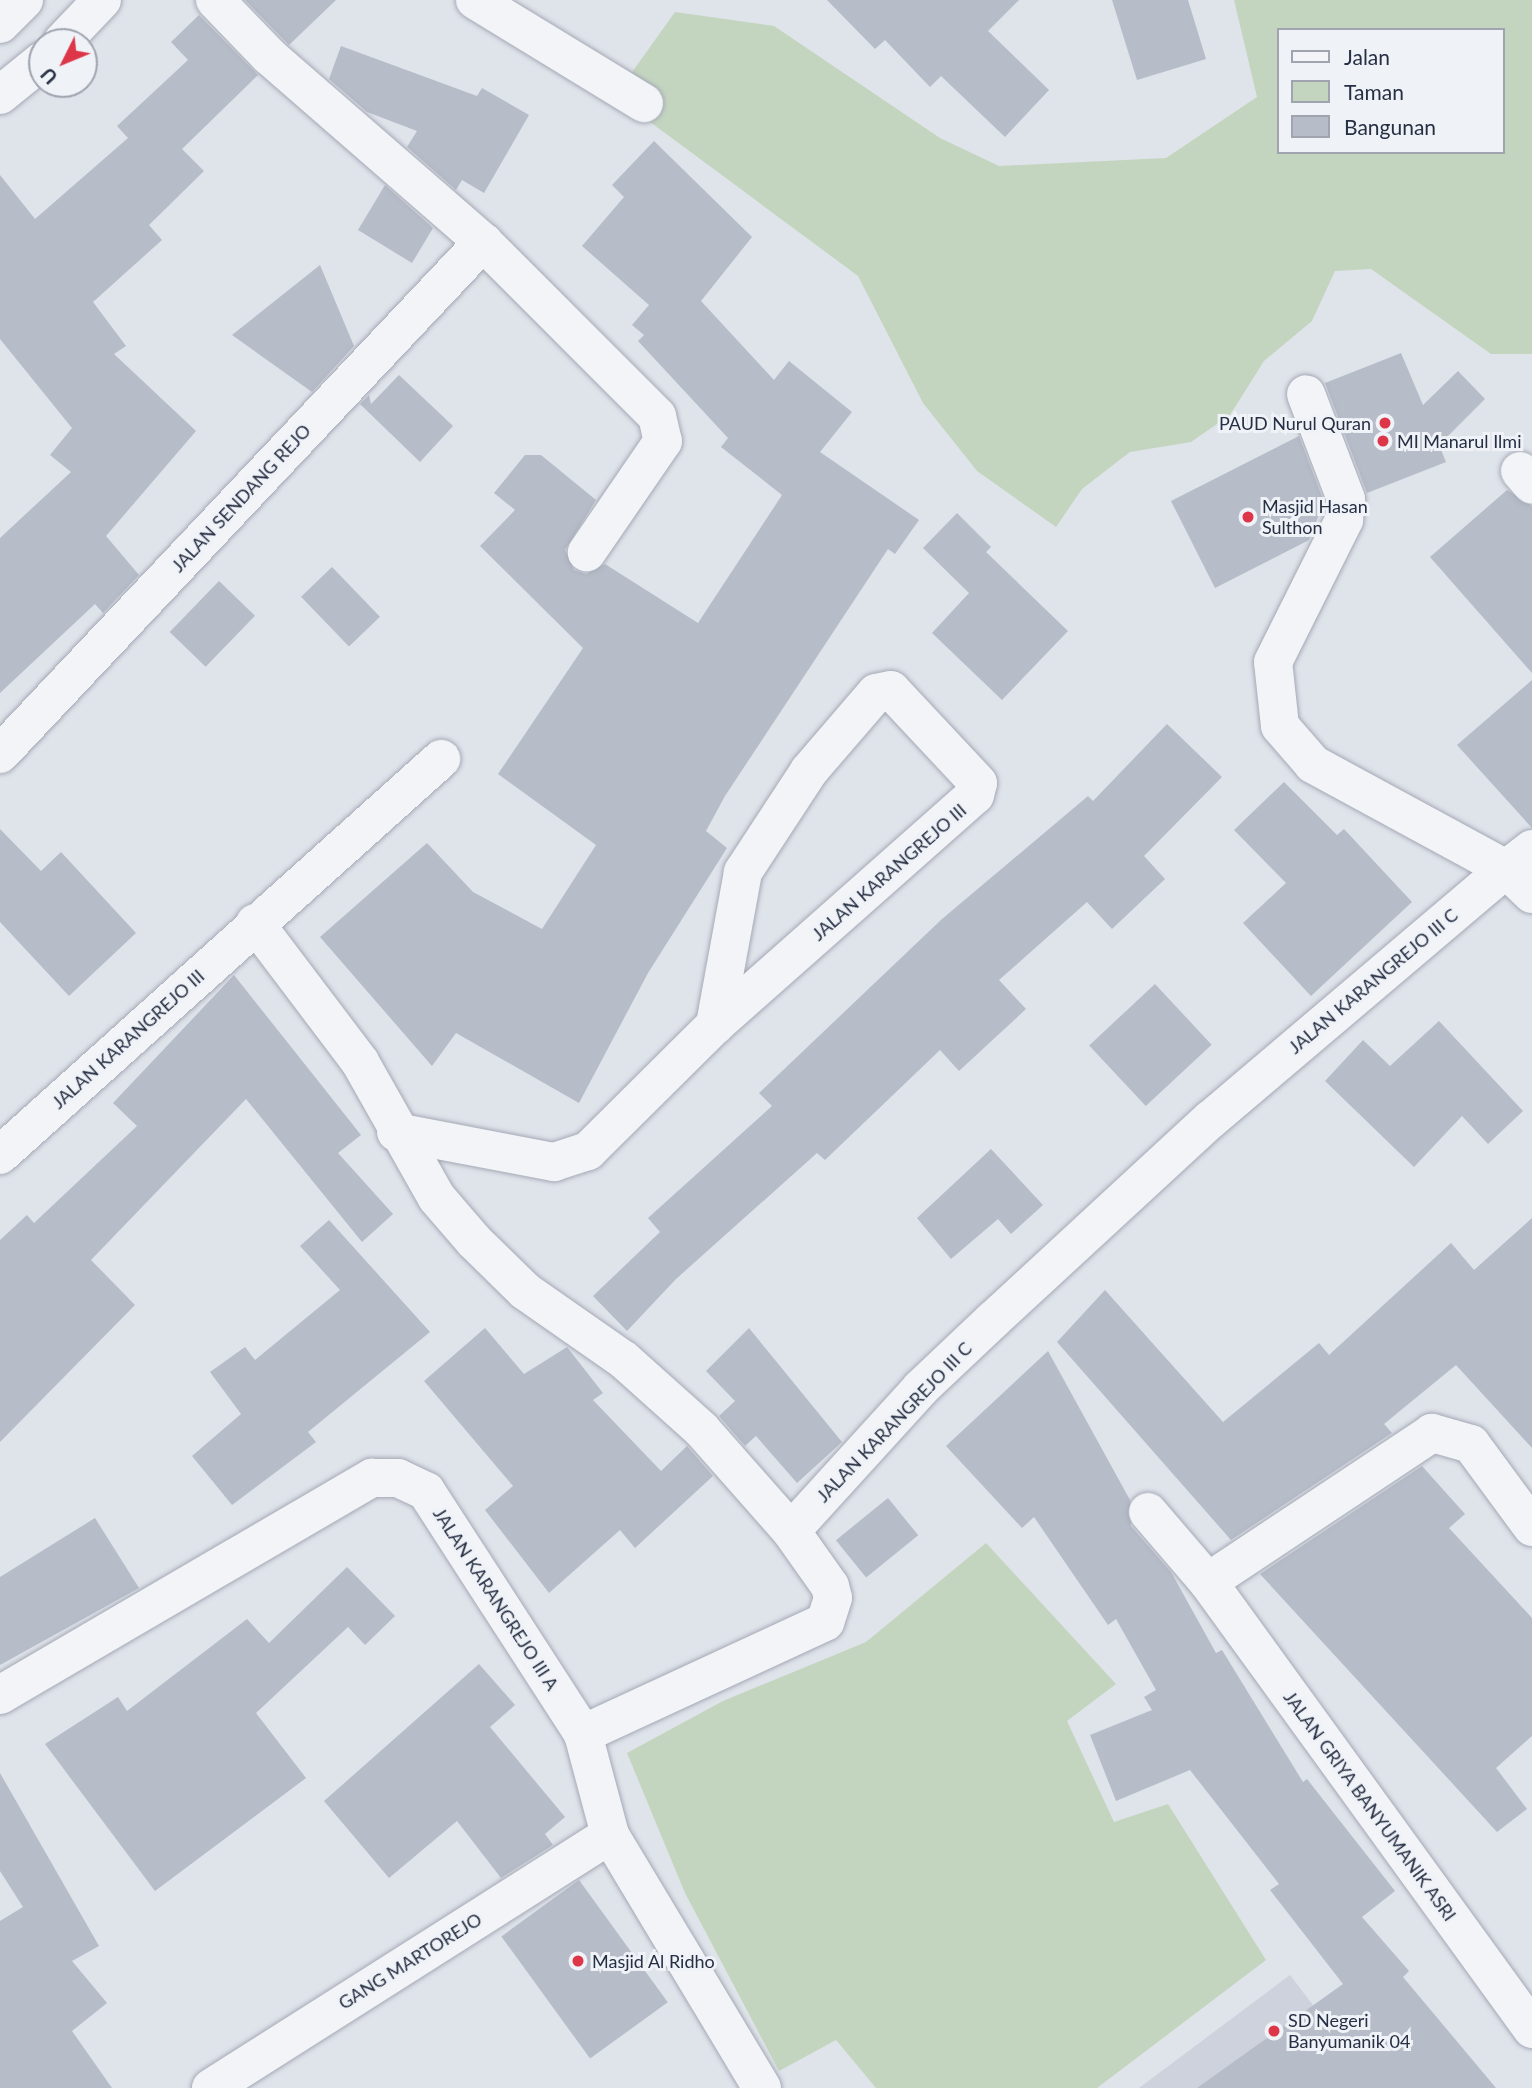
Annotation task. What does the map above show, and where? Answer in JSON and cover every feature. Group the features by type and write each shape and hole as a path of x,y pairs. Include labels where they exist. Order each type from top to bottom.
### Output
{"street":[{"path":"0,24 24,0"},
{"path":"75,28 102,0"},
{"path":"215,0 268,56 483,242 663,425 663,441 587,552"},
{"path":"475,0 644,103"},
{"path":"0,95 28,72"},
{"name":"JALAN SENDANG REJO","path":"0,754 483,242"},
{"name":"JALAN KARANGREJO III C","path":"792,1531 992,1320 1210,1120 1523,871 1313,764 1280,726 1273,662 1345,520 1346,499 1306,394"},
{"name":"JALAN KARANGREJO III","path":"396,1132 554,1162 572,1159 715,1025 975,795 978,783 891,690 876,693 809,771 743,872 715,1025"},
{"name":"JALAN KARANGREJO III","path":"1,1153 441,759"},
{"path":"255,923 360,1062 396,1132 474,1241 525,1292 657,1389 792,1531 830,1586 833,1598 825,1622 583,1734"},
{"path":"1208,1582 1433,1433 1471,1444 1532,1527"},
{"name":"JALAN KARANGREJO III A","path":"0,1695 372,1478 398,1478 426,1491 583,1734 610,1835 762,2088"},
{"name":"JALAN GRIYA BANYUMANIK ASRI","path":"1148,1512 1208,1582 1532,2029"},
{"name":"GANG MARTOREJO","path":"211,2088 610,1835"}],"shaded area":[{"name":"SD Negeri Banyumanik 04","path":"1290,1975 1376,2088 1139,2088"}],"green space":[{"path":"1234,0 1532,0 1532,354 1491,354 1371,269 1335,271 1312,321 1264,361 1230,415 1191,442 1130,452 1082,489 1056,527 977,471 923,403 858,276 615,96 675,12 774,26 940,138 999,166 1166,158 1257,97"},
{"path":"986,1543 1116,1684 1067,1721 1114,1822 1168,1804 1266,1960 1097,2088 876,2088 836,2040 779,2071 685,1893 627,1753 723,1701 866,1642"}],"building":[{"path":"245,0 336,0 289,45"},
{"path":"827,0 1019,0 988,31 1049,90 1005,137 941,76 930,87 885,40 875,49"},
{"path":"1112,0 1188,0 1206,59 1137,80"},
{"path":"199,15 258,75 182,149 204,171 149,225 162,240 93,302 126,346 114,354 196,431 106,536 139,575 103,613 95,604 0,693 0,538 71,472 50,455 72,428 0,339 0,175 35,219 128,138 117,126 188,60 171,42"},
{"path":"341,46 477,96 482,88 529,115 484,193 462,180 456,190 407,147 417,131 367,112 329,79"},
{"path":"654,141 752,237 701,301 774,380 789,361 852,412 820,452 919,520 895,554 888,549 725,796 706,831 727,848 648,973 579,1103 456,1033 432,1066 320,937 427,843 473,892 542,929 596,845 498,774 583,648 480,546 515,510 494,493 525,455 541,455 596,500 565,550 574,570 586,574 605,564 698,623 782,495 721,447 728,438 638,341 644,335 632,325 649,305 582,246 624,197 612,185"},
{"path":"385,185 433,228 412,263 358,230"},
{"path":"320,265 354,346 312,392 232,335"},
{"name":"PAUD Nurul Quran","path":"1401,353 1423,405 1458,371 1485,399 1439,445 1446,462 1367,493 1325,383"},
{"path":"399,375 453,426 420,462 360,404 369,395 371,404"},
{"name":"Masjid Hasan Sulthon","path":"1299,436 1324,502 1309,540 1215,588 1171,501"},
{"path":"1507,490 1532,506 1532,673 1430,557"},
{"path":"957,513 991,547 986,552 1068,631 1002,700 932,633 969,593 923,548"},
{"path":"332,567 380,617 349,647 301,597"},
{"path":"219,581 255,616 206,667 170,632"},
{"path":"1532,680 1532,828 1457,745"},
{"path":"1167,724 1222,777 1144,856 1165,879 1112,929 1087,902 999,980 1026,1009 959,1071 940,1050 825,1160 817,1153 676,1279 627,1331 593,1296 660,1232 648,1218 772,1106 759,1093 942,919 1088,796 1093,801"},
{"path":"1284,782 1337,835 1344,829 1412,902 1311,996 1243,923 1286,883 1234,830"},
{"path":"0,829 41,871 61,852 136,933 69,996 0,922"},
{"path":"234,975 361,1135 338,1153 393,1214 362,1242 246,1099 91,1260 135,1305 0,1442 0,1240 27,1215 34,1223 137,1126 113,1103"},
{"path":"1155,984 1212,1045 1146,1106 1089,1045"},
{"path":"1439,1021 1523,1111 1488,1144 1462,1116 1414,1167 1325,1081 1363,1040 1390,1066"},
{"path":"991,1149 1043,1205 1011,1234 998,1219 951,1259 917,1218"},
{"path":"1532,1218 1532,1448 1456,1365 1384,1424 1392,1433 1231,1540 1057,1342 1105,1290 1223,1422 1319,1343 1329,1355 1451,1243 1474,1270"},
{"path":"329,1220 430,1332 308,1432 316,1442 232,1505 192,1456 241,1414 210,1372 245,1347 255,1360 340,1290 300,1246"},
{"path":"485,1328 524,1374 567,1347 603,1393 593,1400 661,1471 687,1446 713,1476 635,1548 620,1530 549,1593 485,1510 513,1486 424,1381"},
{"path":"749,1328 842,1442 797,1483 756,1436 745,1446 719,1416 735,1401 706,1371"},
{"path":"1048,1351 1130,1500 1131,1526 1171,1572 1216,1653 1222,1650 1303,1782 1307,1779 1395,1891 1362,1917 1409,1971 1403,1977 1496,2088 1197,2088 1343,1984 1270,1890 1279,1884 1190,1770 1116,1801 1090,1735 1152,1710 1144,1697 1156,1690 1116,1619 1108,1625 1034,1517 1022,1528 946,1446"},
{"path":"1422,1466 1465,1514 1449,1528 1532,1618 1532,1736 1496,1768 1527,1809 1497,1832 1260,1574"},
{"path":"888,1498 918,1535 866,1577 836,1540"},
{"path":"95,1518 139,1588 0,1665 0,1577"},
{"path":"347,1567 395,1616 365,1645 348,1627 256,1713 306,1778 155,1891 45,1744 118,1697 127,1711 247,1619 269,1643"},
{"path":"479,1664 515,1705 490,1727 565,1817 545,1834 553,1845 501,1878 457,1821 389,1878 324,1801"},
{"path":"0,1773 99,1946 72,1961 107,2003 72,2031 112,2088 0,2088 0,1921 23,1907 0,1871"},
{"name":"Masjid Al Ridho","path":"579,1880 668,2002 590,2059 501,1936"}],"place":[{"name":"PAUD Nurul Quran","path":"1385,423"},
{"name":"MI Manarul Ilmi","path":"1383,441"},
{"name":"Masjid Hasan Sulthon","path":"1248,517"},
{"name":"Masjid Al Ridho","path":"578,1961"},
{"name":"SD Negeri Banyumanik 04","path":"1274,2031"}]}
